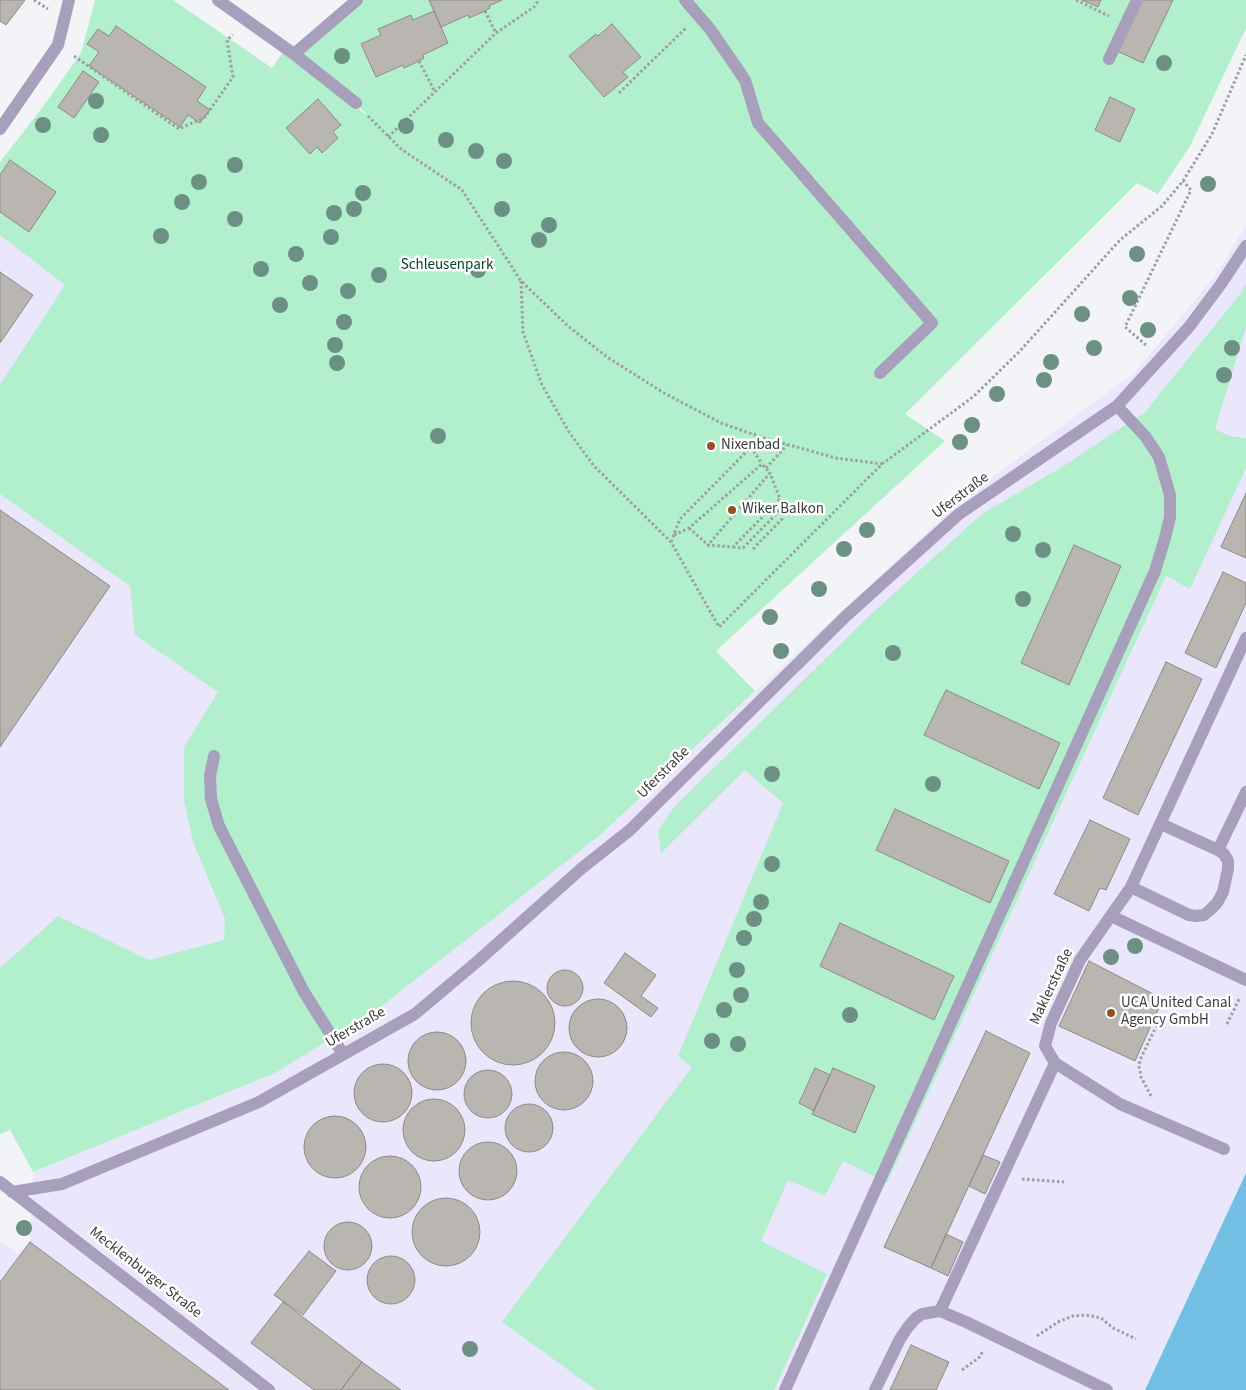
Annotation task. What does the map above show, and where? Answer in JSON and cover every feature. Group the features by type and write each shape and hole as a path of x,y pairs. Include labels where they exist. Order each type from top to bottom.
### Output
{"street":[{"path":"0,129 58,45 69,0"},
{"path":"218,0 294,54 356,103"},
{"path":"294,54 357,0"},
{"path":"686,0 710,28 745,80 758,123 932,323 880,373"},
{"path":"1109,59 1137,0"},
{"name":"Uferstraße","path":"12,1192 62,1184 258,1102 415,1014 582,868 630,830 846,618 959,514 1118,406 1189,326 1222,284 1246,246"},
{"path":"785,1390 1157,563 1170,517 1170,495 1159,457 1145,436 1118,406"},
{"name":"Maklerstraße","path":"1055,1063 1045,1046 1050,1023 1080,960 1131,887 1246,640"},
{"path":"214,756 210,776 211,799 219,826 304,992 343,1054"},
{"path":"1218,850 1246,792"},
{"path":"1131,887 1189,915 1204,915 1217,903 1227,877 1228,861 1224,854 1160,824"},
{"path":"1111,916 1244,985"},
{"path":"940,1311 1055,1063 1120,1104 1224,1149"},
{"name":"Mecklenburger Straße","path":"0,1182 269,1390"},
{"path":"875,1390 900,1339 908,1327 922,1314 940,1311 1108,1390"}],"path":[{"path":"34,0 47,9"},
{"path":"388,137 496,34 534,7 539,0"},
{"path":"1076,0 1126,24"},
{"path":"485,11 496,34"},
{"path":"619,94 698,15"},
{"path":"58,45 179,129 206,117 233,77 227,40 248,21"},
{"path":"521,281 523,332 542,385 569,432 594,466 672,542 718,627 882,464 972,397 1019,352 1120,240 1162,206 1183,181 1212,134 1246,55"},
{"path":"419,61 435,92"},
{"path":"371,119 401,150 462,190 521,281 568,326 607,357 664,393 721,423 761,437 836,458 882,464"},
{"path":"1162,358 1125,327 1191,190 1183,181"},
{"path":"672,542 680,520 761,437"},
{"path":"766,468 787,444"},
{"path":"733,547 780,499 770,473 751,447"},
{"path":"674,535 689,528 762,464"},
{"path":"708,545 770,473"},
{"path":"689,528 708,545 743,548 781,509 782,519 753,549"},
{"path":"1227,1024 1244,985"},
{"path":"1139,1066 1140,1060 1161,1016"},
{"path":"1001,1178 1064,1182"},
{"path":"1020,1348 1058,1322 1073,1316 1086,1315 1101,1318 1113,1328 1136,1339"},
{"path":"962,1370 981,1356 984,1331"}],"shaded area":[{"path":"1246,226 1246,1173 1145,1390 0,1390 0,1241 17,1253 30,1242 33,1172 275,1073 600,835 965,497 1134,373 1215,276"},
{"path":"0,235 697,638 10,1130 0,1132"}],"green space":[{"name":"Schleusenpark","path":"95,0 173,0 272,68 286,48 293,54 357,0 1246,0 1246,28 1190,146 1158,194 1137,183 905,414 945,441 716,651 755,691 600,835 374,1012 275,1073 33,1172 10,1130 0,1134 0,968 58,916 149,960 224,940 225,919 193,842 184,800 184,747 218,692 135,635 130,586 0,494 0,385 65,285 0,235 0,162 45,104 81,53","holes":["298,58 356,103 366,115"]},
{"path":"1246,284 1246,327 1215,429 1229,436 1246,438 1246,468 1190,589 1166,576 887,1183 843,1161 825,1196 788,1180 761,1241 827,1274 774,1390 596,1390 502,1322 692,1067 678,1056 783,803 745,770 661,853 658,830 675,806 868,617 983,513 1062,467 1145,412 1241,293"}],"water":[{"path":"1246,1173 1246,1390 1145,1390"}],"building":[{"path":"0,0 25,0 6,25 0,21"},
{"path":"429,0 502,0 489,6 490,8 485,11 469,18 468,15 441,27"},
{"path":"1082,0 1101,0 1098,7"},
{"path":"1142,0 1173,0 1143,63 1117,51"},
{"path":"434,11 448,43 423,55 424,58 419,61 404,68 403,65 376,77 361,44 381,35 378,29 411,15 413,20"},
{"path":"612,24 641,57 623,72 628,77 604,97 569,56 596,34 598,36"},
{"path":"116,26 206,87 197,101 210,110 200,123 188,115 180,127 89,66 99,52 87,44 98,29 109,36"},
{"path":"83,71 99,82 74,118 58,107"},
{"path":"1110,97 1135,109 1120,142 1095,130"},
{"path":"318,99 341,125 333,132 338,138 322,153 317,147 310,154 286,128"},
{"path":"10,160 56,192 29,232 0,212 0,175"},
{"path":"0,272 33,295 0,343"},
{"path":"1246,493 1246,558 1221,547"},
{"path":"0,510 110,586 0,747"},
{"path":"1074,545 1121,566 1069,685 1021,663"},
{"path":"1223,572 1246,583 1246,603 1216,668 1185,653"},
{"path":"1166,662 1202,679 1138,815 1103,798"},
{"path":"946,690 1060,743 1039,789 924,735"},
{"path":"895,809 1009,861 990,903 876,850"},
{"path":"1090,820 1130,839 1106,890 1100,888 1089,911 1054,894"},
{"path":"840,923 954,976 934,1020 820,966"},
{"path":"625,953 656,975 641,996 658,1008 651,1017 604,983"},
{"name":"UCA United Canal Agency GmbH","path":"1089,961 1163,999 1135,1061 1059,1026"},
{"path":"565,970 572,971 578,975 582,981 582,995 578,1001 572,1005 565,1006 558,1005 552,1001 548,995 547,988 548,981 552,975 558,971"},
{"path":"513,981 536,988 548,1000 555,1023 548,1046 536,1058 513,1065 490,1058 478,1046 471,1023 478,1000 490,988"},
{"path":"592,999 604,999 619,1007 627,1022 627,1034 619,1049 604,1057 592,1057 577,1049 569,1034 569,1022 577,1007"},
{"path":"986,1031 1030,1053 931,1268 884,1247"},
{"path":"437,1032 448,1034 461,1045 466,1061 464,1072 453,1085 437,1090 426,1088 413,1077 408,1061 410,1050 421,1037"},
{"path":"558,1052 570,1052 585,1060 593,1075 593,1087 585,1102 570,1110 558,1110 543,1102 535,1087 535,1075 543,1060"},
{"path":"383,1064 394,1066 407,1077 412,1093 410,1104 399,1117 383,1122 372,1120 359,1109 354,1093 356,1082 367,1069"},
{"path":"815,1068 830,1075 814,1111 799,1103"},
{"path":"833,1068 875,1086 855,1133 812,1114"},
{"path":"483,1070 493,1070 505,1077 512,1089 512,1099 505,1111 493,1118 483,1118 475,1114 468,1107 464,1099 464,1089 468,1081 475,1074"},
{"path":"434,1099 446,1101 456,1108 463,1118 465,1130 463,1142 456,1152 446,1159 434,1161 422,1159 412,1152 405,1142 403,1130 405,1118 412,1108 422,1101"},
{"path":"524,1104 534,1104 546,1111 553,1123 553,1133 546,1145 534,1152 524,1152 516,1148 509,1141 505,1133 505,1123 509,1115 516,1108"},
{"path":"335,1116 347,1118 357,1125 364,1135 366,1147 364,1159 357,1169 347,1176 335,1178 323,1176 313,1169 306,1159 304,1147 306,1135 313,1125 323,1118"},
{"path":"482,1142 494,1142 509,1150 517,1165 517,1177 509,1192 494,1200 482,1200 467,1192 459,1177 459,1165 467,1150"},
{"path":"983,1155 1000,1162 985,1194 969,1186"},
{"path":"390,1156 402,1158 412,1165 419,1175 421,1187 419,1199 412,1209 402,1216 390,1218 378,1216 368,1209 361,1199 359,1187 361,1175 368,1165 378,1158"},
{"path":"439,1198 453,1198 465,1203 475,1213 480,1225 480,1239 475,1251 465,1261 453,1266 439,1266 427,1261 417,1251 412,1239 412,1225 417,1213 427,1203"},
{"path":"343,1222 353,1222 365,1229 372,1241 372,1251 365,1263 353,1270 343,1270 335,1266 328,1259 324,1251 324,1241 328,1233 335,1226"},
{"path":"946,1234 963,1242 948,1276 931,1268"},
{"path":"30,1242 229,1390 0,1390 0,1282"},
{"path":"309,1251 336,1271 303,1315 274,1295"},
{"path":"386,1256 396,1256 408,1263 415,1275 415,1285 408,1297 396,1304 386,1304 378,1300 371,1293 367,1285 367,1275 371,1267 378,1260"},
{"path":"283,1302 362,1362 341,1390 314,1390 251,1343"},
{"path":"911,1345 949,1362 936,1390 890,1390"},
{"path":"362,1362 366,1365 401,1390 341,1390"}],"place":[{"name":"Nixenbad","path":"711,446"},
{"name":"Wiker Balkon","path":"732,510"},
{"name":"UCA United Canal Agency GmbH","path":"1111,1013"}]}
